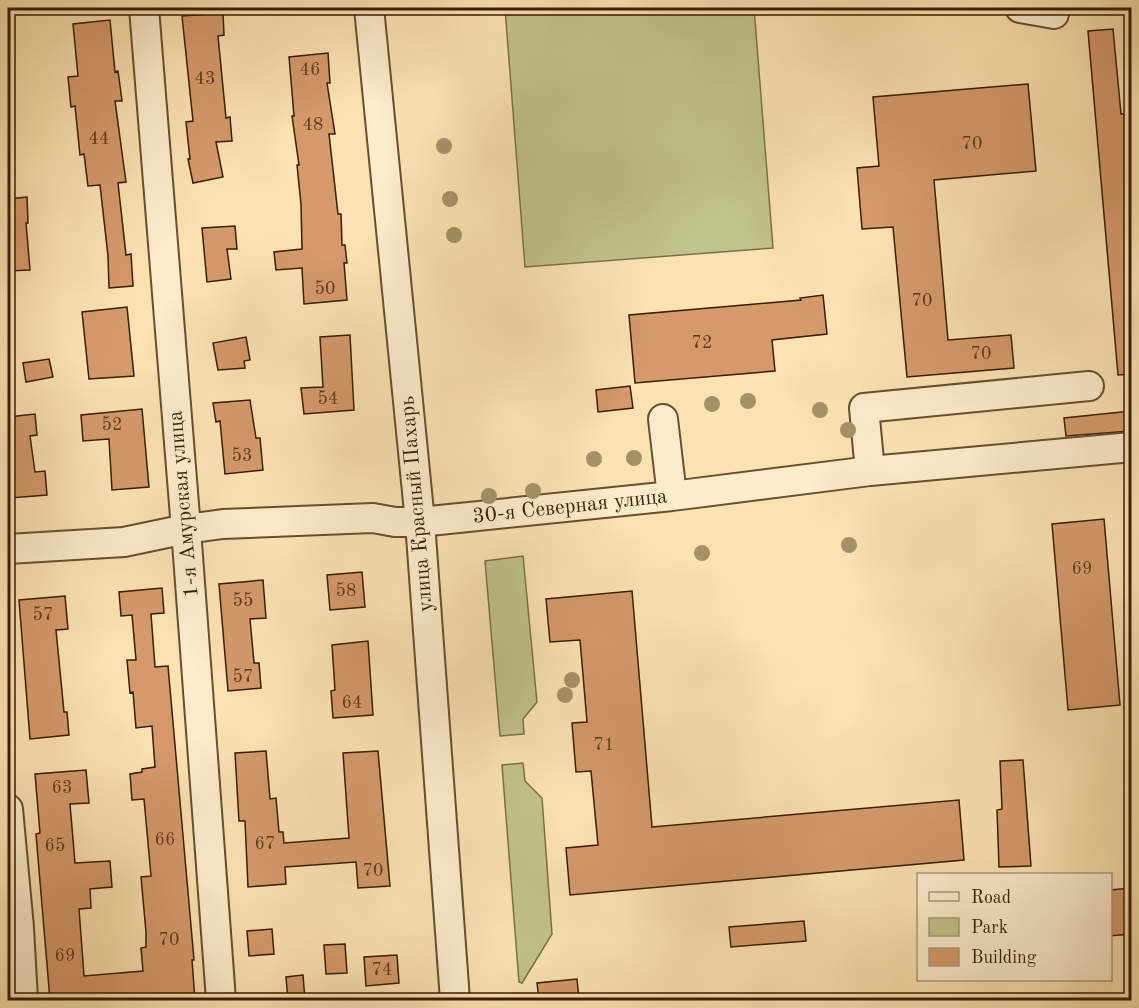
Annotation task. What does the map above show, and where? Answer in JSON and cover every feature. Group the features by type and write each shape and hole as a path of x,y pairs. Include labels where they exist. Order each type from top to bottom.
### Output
{"street":[{"name":"1-я Амурская улица","path":"144,8 222,1000"},
{"name":"улица Красный Пахарь","path":"369,8 420,522 455,1000"},
{"path":"1020,8 1054,14"},
{"path":"870,471 864,408 1089,386"},
{"path":"663,419 672,496"},
{"name":"30-я Северная улица","path":"8,549 124,542 223,524 373,518 395,522 420,522 672,496 870,471 1131,447"},
{"path":"8,809 23,1000"}],"green space":[{"path":"505,8 754,8 773,248 525,267"},
{"path":"523,556 537,702 523,719 524,734 500,736 485,561"},
{"path":"523,763 525,781 542,798 552,934 522,983 519,982 502,765"}],"building":[{"path":"223,13 224,35 218,36 226,118 230,117 232,141 216,142 223,177 193,183 188,159 190,159 186,122 193,121 182,16"},
{"path":"110,20 115,72 118,71 122,101 115,101 126,182 118,183 126,255 131,254 133,286 109,288 100,185 88,186 84,154 80,155 75,106 71,107 68,77 78,76 73,24"},
{"path":"1113,29 1121,114 1131,113 1131,374 1118,375 1088,31"},
{"path":"328,53 330,83 327,83 335,134 329,134 338,214 341,214 342,245 345,245 347,263 344,263 347,300 304,304 302,268 276,270 274,252 302,249 297,165 299,165 292,116 294,116 289,57"},
{"path":"1028,84 1036,171 934,180 948,340 1011,335 1014,368 907,377 893,227 862,229 857,168 879,166 873,97"},
{"path":"27,197 28,223 26,223 30,270 8,271 8,199"},
{"path":"235,226 237,249 227,249 231,279 207,282 202,228"},
{"path":"823,295 827,334 772,340 775,371 635,383 629,315 801,300 800,298"},
{"path":"127,307 134,376 89,379 82,312"},
{"path":"350,335 354,410 304,414 301,388 323,387 320,337"},
{"path":"246,337 250,360 244,361 245,368 218,370 213,343"},
{"path":"49,359 53,377 26,382 23,363"},
{"path":"630,386 633,408 598,412 596,390"},
{"path":"250,400 256,438 260,438 263,470 225,474 220,421 216,422 213,403"},
{"path":"142,409 149,487 112,490 109,439 83,441 81,415"},
{"path":"1131,411 1131,431 1066,436 1064,418"},
{"path":"35,414 37,435 30,436 35,472 45,471 47,495 10,498 8,417"},
{"path":"1104,519 1120,705 1068,710 1052,524"},
{"path":"362,572 365,607 330,610 327,575"},
{"path":"263,580 266,618 250,619 254,663 259,663 261,688 228,691 219,584"},
{"path":"162,588 164,613 151,614 155,667 168,666 194,960 192,960 195,1000 50,1000 36,834 40,833 35,774 86,770 89,803 70,804 75,863 110,861 112,887 90,889 91,908 79,909 84,976 143,971 141,948 146,947 146,932 141,877 151,876 144,799 132,800 130,774 155,767 152,726 136,728 127,660 136,660 132,615 121,616 119,592"},
{"path":"632,591 652,827 959,800 964,860 570,895 566,848 598,845 591,771 576,772 572,723 587,722 580,640 550,642 546,599"},
{"path":"65,596 68,629 56,630 64,712 67,712 69,735 30,739 19,600"},
{"path":"368,641 373,715 333,718 331,691 335,690 332,645"},
{"path":"266,751 270,799 276,798 279,832 283,832 284,843 349,838 343,753 378,751 390,886 358,888 356,862 285,867 286,884 248,887 245,821 239,821 235,753"},
{"path":"1023,760 1031,866 999,867 997,810 1002,809 1000,761"},
{"path":"1131,888 1131,934 1112,936 1112,890"},
{"path":"804,921 806,941 731,947 729,927"},
{"path":"272,929 274,954 249,956 247,931"},
{"path":"345,944 347,973 326,974 324,945"},
{"path":"397,955 399,983 366,986 364,957"},
{"path":"303,975 305,1000 288,1000 286,977"},
{"path":"577,979 579,1000 539,1000 537,983"}]}
